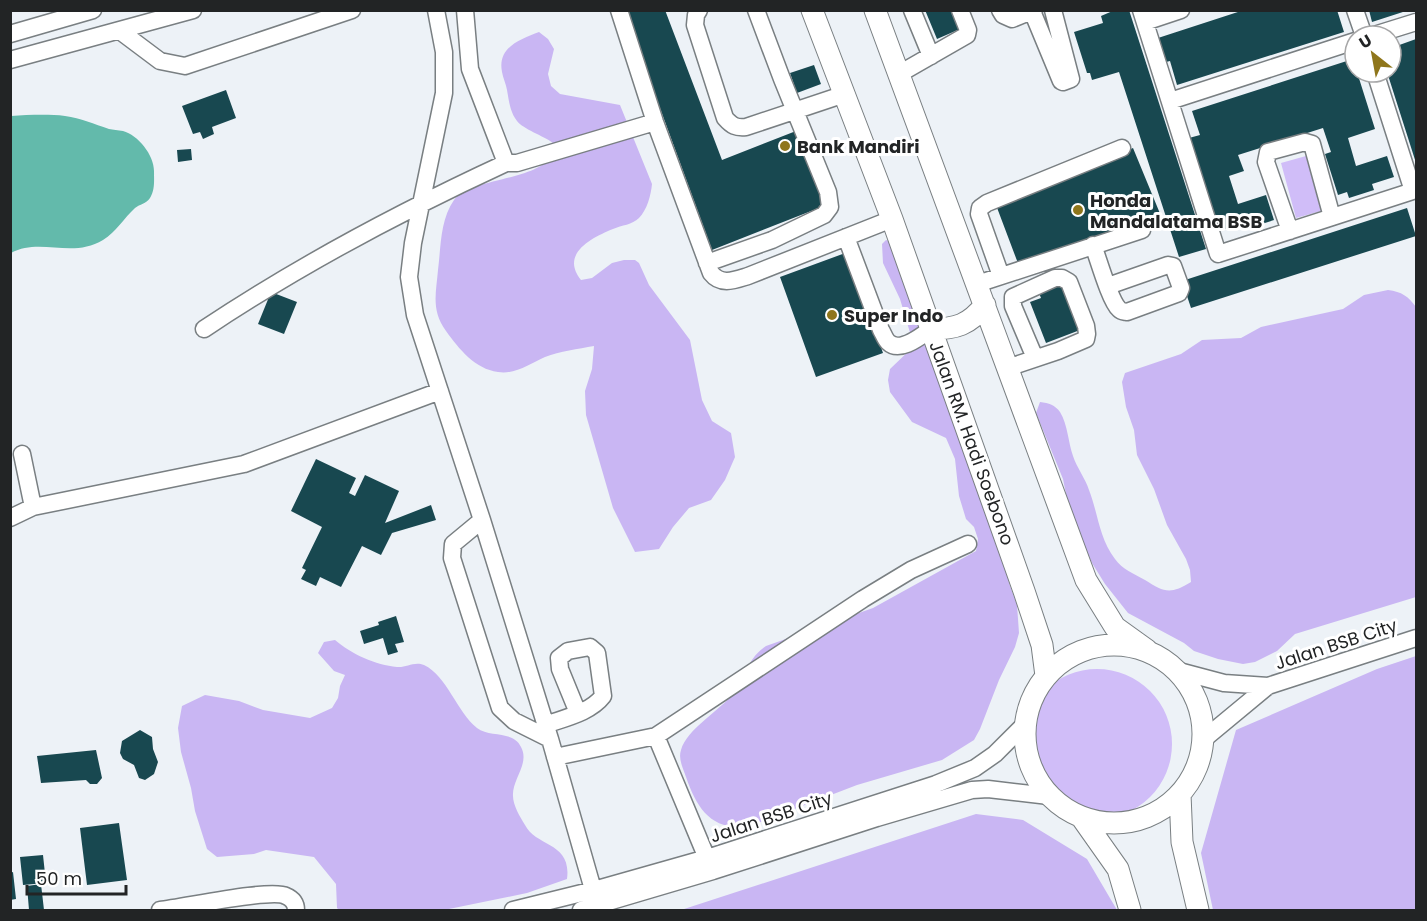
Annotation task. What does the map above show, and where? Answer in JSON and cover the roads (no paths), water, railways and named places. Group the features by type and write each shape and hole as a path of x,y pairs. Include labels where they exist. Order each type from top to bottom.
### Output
{"main road":[{"name":"Jalan RM. Hadi Soebono","path":"812,10 892,219 1034,618 1042,645 1046,676"},
{"path":"874,10 1086,580 1115,627 1175,670 1187,681 1198,702 1204,739 1195,772 1180,794 1159,811 1134,821 1108,824 1082,818 1066,810 1049,796 1031,770 1026,752 1024,725 1031,699 1046,676 1067,658 1092,647 1120,644 1147,650"},
{"path":"931,329 958,326 974,318 985,305"},
{"path":"1180,794 1182,842 1198,910"},
{"path":"1082,818 1118,869 1130,910"}],"street":[{"path":"10,34 43,17 93,10"},
{"path":"120,31 160,61 185,66 352,10"},
{"path":"436,10 444,52 444,93 420,203 409,277 415,315 482,520 555,757 591,902"},
{"path":"465,10 470,69 506,163"},
{"path":"619,10 655,122 707,263 715,278 732,281 892,219"},
{"path":"699,10 695,25 722,109 736,128 746,127 845,94"},
{"path":"707,263 772,240 824,215 830,207 828,192 794,112 756,10"},
{"path":"912,10 931,56"},
{"path":"899,74 967,35 968,30 960,10"},
{"path":"1000,10 1003,15 1012,19 1033,11 1061,81 1064,82 1071,79 1053,10"},
{"path":"1181,10 1143,16 1218,254 1415,191 1379,84"},
{"path":"10,60 182,12"},
{"path":"1170,101 1343,45"},
{"path":"204,329 245,302 420,203 506,163 517,163 655,122"},
{"path":"1290,231 1266,162 1268,153 1305,142 1312,144 1332,217"},
{"path":"1001,276 979,214 980,208 987,203 1122,148"},
{"path":"977,284 1142,230"},
{"path":"846,237 880,330 887,342 893,346 900,346 915,341 931,329"},
{"path":"1094,246 1108,286"},
{"path":"1007,368 1058,351 1086,339 1086,326 1069,282 1062,278 1055,278 1013,297 1012,306 1035,358"},
{"path":"10,518 33,507 244,464 440,391"},
{"path":"22,454 33,507"},
{"path":"482,520 453,544 452,558 500,708 514,722 547,732 578,713"},
{"path":"555,757 656,736 863,599 911,570 968,544"},
{"name":"Jalan BSB City","path":"1204,739 1268,686 1416,638"},
{"name":"Jalan BSB City","path":"1175,670 1224,683 1268,686"},
{"name":"Jalan BSB City","path":"710,865 975,768 995,754 1024,725"},
{"path":"656,736 710,865"},
{"name":"Jalan BSB City","path":"513,910 591,902 710,865 972,790 988,789 1049,796"},
{"path":"160,910 256,895 280,894 293,901 296,910"}],"place":[{"name":"Bank Mandiri","path":"785,146"},
{"name":"Honda Mandalatama BSB","path":"1078,210"},
{"name":"Super Indo","path":"832,315"}]}
